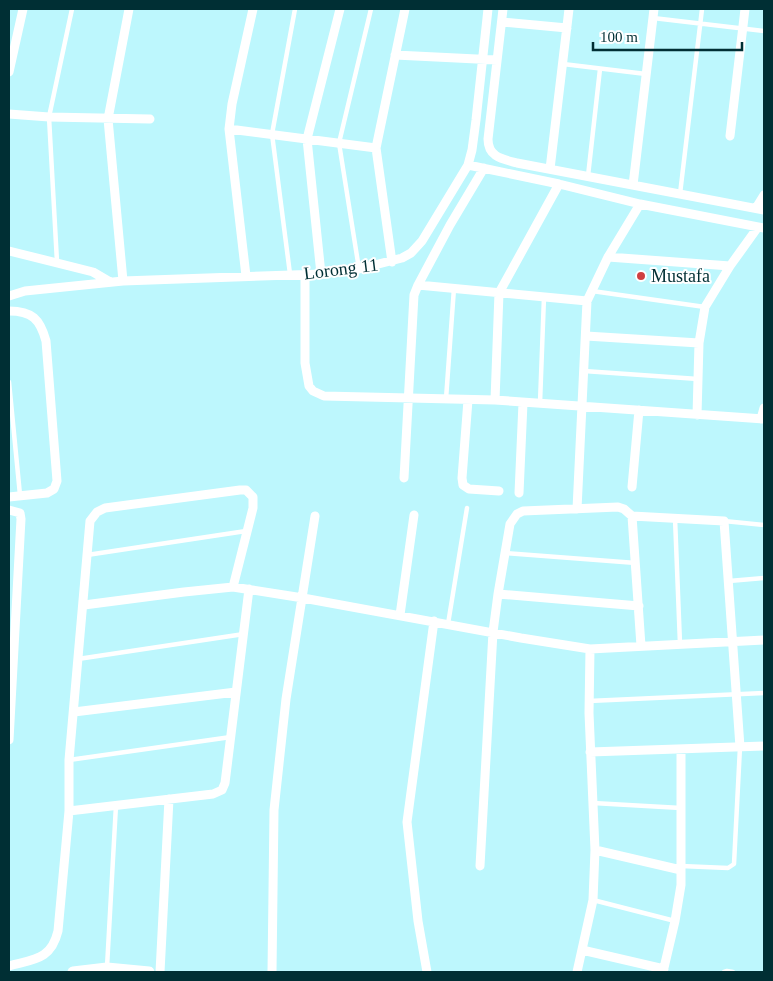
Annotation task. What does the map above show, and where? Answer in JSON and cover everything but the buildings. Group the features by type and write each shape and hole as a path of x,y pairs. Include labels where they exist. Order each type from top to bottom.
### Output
{"street":[{"path":"9,72 23,9"},
{"path":"122,281 108,119 130,9"},
{"path":"246,276 229,129 232,104 253,9"},
{"path":"321,274 307,139 340,9"},
{"path":"392,262 376,148 405,9"},
{"name":"Lorong 11","path":"9,296 26,291 122,281 321,274 392,262 411,253 422,241 468,165 472,150 488,9"},
{"path":"503,9 488,139 491,153 504,160 760,209 764,195"},
{"path":"550,168 569,9"},
{"path":"730,136 745,9"},
{"path":"633,185 654,13"},
{"path":"502,22 567,28"},
{"path":"395,55 483,61 498,60"},
{"path":"9,114 49,117 150,119"},
{"path":"229,129 376,148"},
{"path":"468,165 559,184 640,204 761,227 730,266 705,307 699,343 697,415"},
{"path":"404,478 413,306 418,284 484,168"},
{"path":"495,400 500,293 559,184"},
{"path":"676,211 680,194"},
{"path":"576,509 587,301 608,256 640,204"},
{"path":"9,251 93,272 110,282"},
{"path":"608,256 730,266"},
{"path":"305,274 305,363 309,386 313,391 324,396 495,400 762,419 764,408"},
{"path":"418,284 587,301"},
{"path":"9,311 21,311 35,318 46,341 56,481 56,486 51,491 9,497"},
{"path":"586,336 699,343"},
{"path":"468,400 462,478 464,485 469,489 499,491"},
{"path":"520,493 523,402"},
{"path":"632,486 639,410"},
{"path":"9,966 42,957 56,942 62,908 69,811 70,760 90,521 97,512 105,508 246,490 253,497 254,501 233,587"},
{"path":"480,866 498,594 510,524 517,514 522,511 618,508 624,509 632,516 724,521 740,746"},
{"path":"9,510 20,513 21,519 13,574 9,740"},
{"path":"400,615 414,515"},
{"path":"272,972 274,810 286,699 315,516"},
{"path":"632,516 641,646"},
{"path":"84,605 233,587 590,649 764,640"},
{"path":"69,811 213,794 222,790 225,784 249,589"},
{"path":"498,594 639,606"},
{"path":"427,972 418,922 407,822 434,621"},
{"path":"577,972 593,900 595,850 590,752 590,649"},
{"path":"74,712 236,692"},
{"path":"590,752 764,746"},
{"path":"582,950 663,970 675,921 681,885 681,749"},
{"path":"160,972 169,799"},
{"path":"595,850 681,868"},
{"path":"73,972 107,968 149,972"}],"lane":[{"path":"58,264 49,117 72,9"},
{"path":"290,274 272,134 295,9"},
{"path":"359,269 340,143 371,9"},
{"path":"680,194 702,9"},
{"path":"654,13 700,24 764,31"},
{"path":"563,64 646,74"},
{"path":"588,176 600,69"},
{"path":"446,399 454,288"},
{"path":"592,291 705,307"},
{"path":"540,403 544,297"},
{"path":"584,371 698,379"},
{"path":"9,382 20,495"},
{"path":"448,624 467,508"},
{"path":"675,518 680,644"},
{"path":"724,521 764,525"},
{"path":"87,554 246,531"},
{"path":"504,553 636,563"},
{"path":"729,581 764,578"},
{"path":"78,659 244,634"},
{"path":"589,701 764,693"},
{"path":"70,760 231,737"},
{"path":"681,868 728,868 734,864 740,746"},
{"path":"592,803 681,808"},
{"path":"107,968 116,805"},
{"path":"593,900 675,921"},
{"path":"724,972 733,972"}],"place":[{"name":"Mustafa","path":"641,276"}]}
